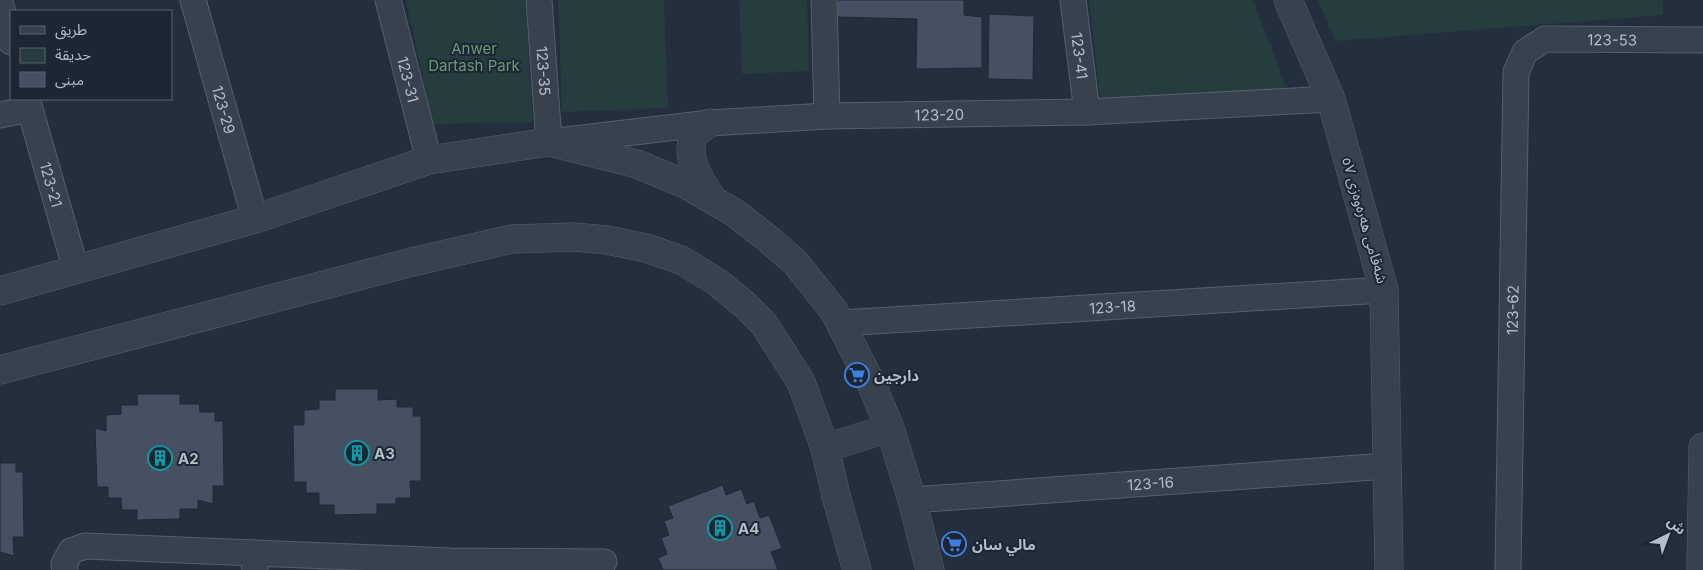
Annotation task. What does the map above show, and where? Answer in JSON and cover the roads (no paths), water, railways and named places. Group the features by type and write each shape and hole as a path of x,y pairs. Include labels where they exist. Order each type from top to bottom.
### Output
{"street":[{"name":"123-29","path":"194,0 255,219"},
{"name":"123-31","path":"388,0 429,160"},
{"name":"123-35","path":"539,0 549,142"},
{"path":"824,0 826,116"},
{"name":"123-41","path":"1073,0 1087,112"},
{"name":"شەقامی هەرەوەزی ٥٧","path":"1288,0 1331,99 1384,290 1389,570"},
{"path":"0,2 10,38"},
{"name":"123-53","path":"1525,52 1545,39 1703,40"},
{"name":"123-62","path":"1508,570 1516,72 1525,52"},
{"name":"123-20","path":"549,142 710,123 826,116 1087,112 1331,99"},
{"path":"0,114 29,104"},
{"name":"123-21","path":"29,104 76,270"},
{"path":"710,123 701,128 693,137 691,149 698,177 713,200"},
{"path":"0,291 255,219 429,160 549,142 637,164 685,184 748,223 795,262 816,286 834,311 871,383 890,428 912,500 930,570"},
{"path":"0,370 412,262 512,239 574,237 607,240 646,248 681,260 717,282 745,305 764,324 801,382 825,448 836,496 857,570"},
{"name":"123-18","path":"840,323 1384,290"},
{"path":"825,448 890,428"},
{"path":"1700,570 1703,447"},
{"name":"123-16","path":"912,500 1387,466"},
{"path":"65,570 64,564 71,551 85,546 254,561 451,565 604,562"}],"place":[{"name":"دارجين","path":"857,375"},
{"name":"A3","path":"357,453"},
{"name":"A2","path":"160,458"},
{"name":"A4","path":"720,528"},
{"name":"مالي سان","path":"954,544"}],"park label":[{"name":"Anwer Dartash Park","path":"474,56"}]}
